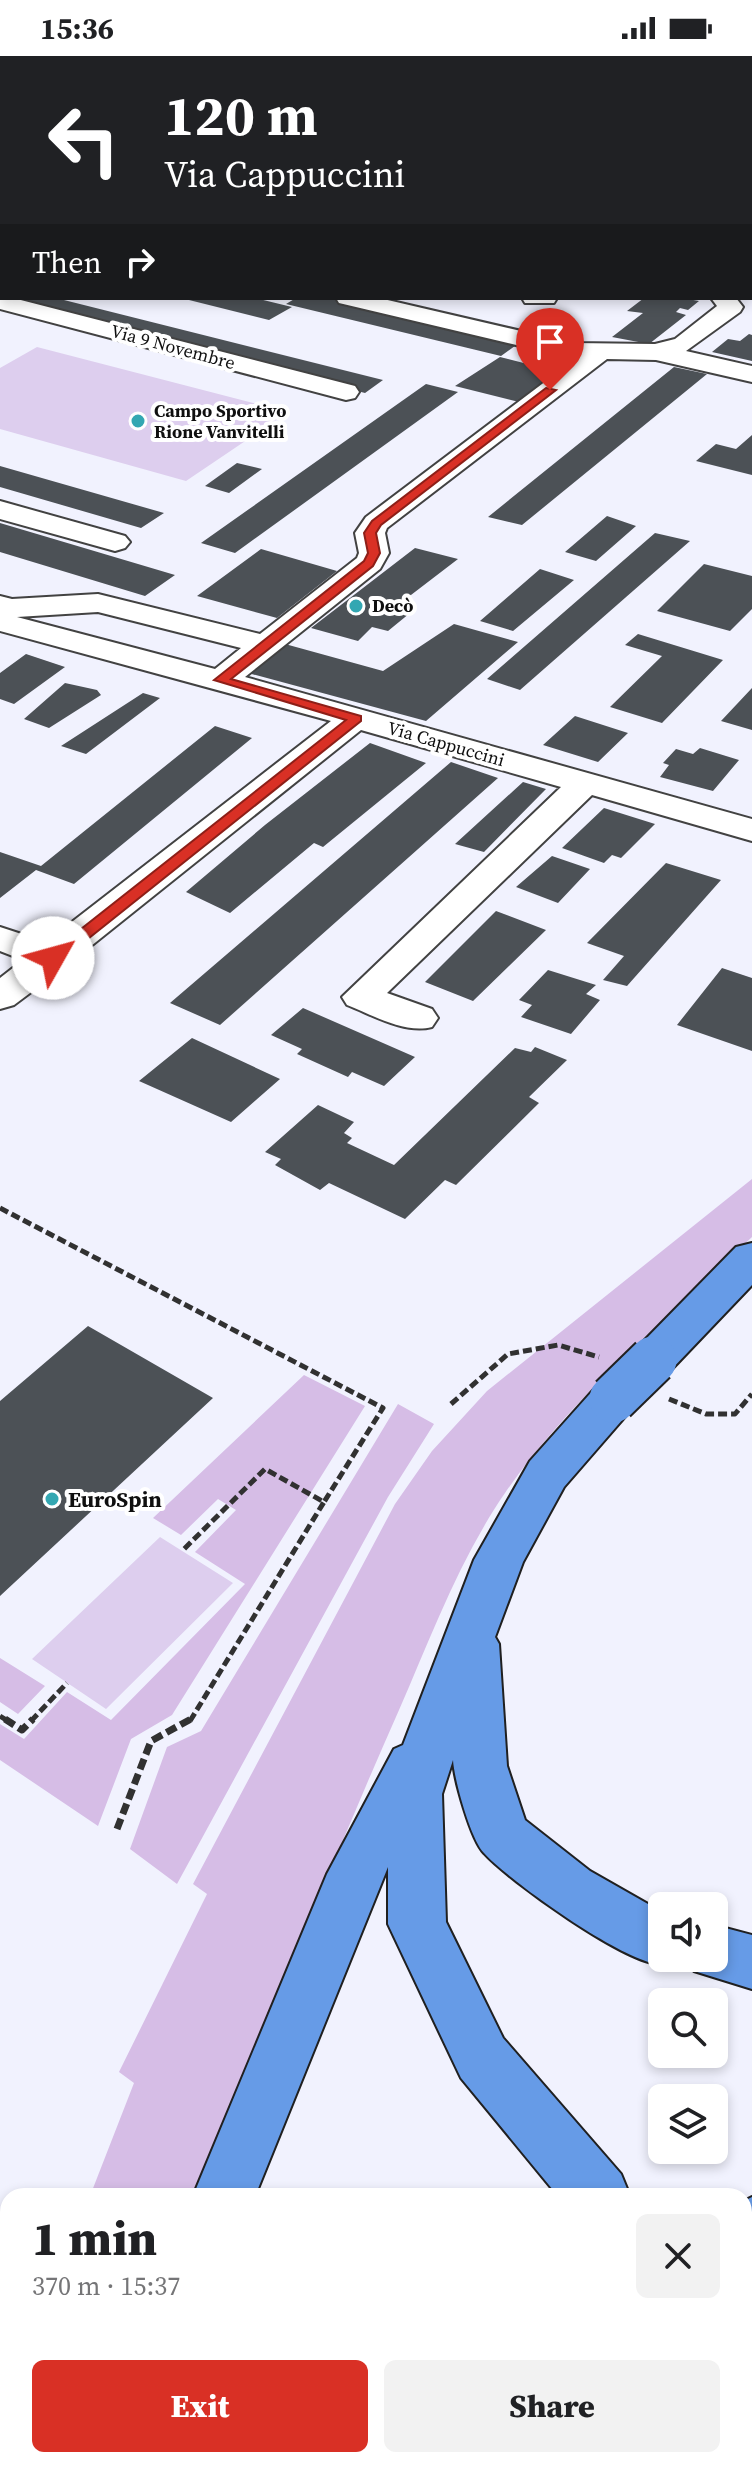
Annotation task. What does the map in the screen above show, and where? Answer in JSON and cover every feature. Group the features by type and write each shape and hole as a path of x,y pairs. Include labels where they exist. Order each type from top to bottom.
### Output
{"highway":[{"path":"592,2188 482,2058 417,1924 415,1794 439,1717 499,1560 547,1474 608,1379 660,1378 752,1258"},
{"path":"472,1626 480,1766 502,1835 570,1889 648,1934"},
{"path":"227,2188 355,1874 439,1717"},
{"path":"728,1956 752,1962"}],"street":[{"path":"356,300 573,351 656,352 752,374"},
{"path":"656,352 684,344 731,307 725,300"},
{"name":"Via 9 Novembre","path":"0,302 346,392"},
{"path":"221,680 369,563 374,553 370,533 376,523 600,352"},
{"path":"0,510 115,542"},
{"path":"0,605 10,608 98,603 266,645"},
{"name":"Via Cappuccini","path":"0,622 221,680 752,830"},
{"path":"0,997 356,718"},
{"path":"418,1018 361,997 585,783"},
{"path":"0,938 53,958"}],"path":[{"path":"0,1208 383,1408 189,1723 151,1741 117,1829"},
{"path":"451,1404 508,1354 558,1345 608,1379"},
{"path":"660,1378 706,1414 735,1414 752,1394"},
{"path":"182,1551 265,1469 324,1502"},
{"path":"0,1716 22,1730 67,1683"}],"shaded area":[{"name":"Campo Sportivo Rione Vanvitelli","path":"37,347 288,412 186,481 0,429 0,368"},
{"path":"752,1179 752,1237 622,1359 560,1424 505,1493 474,1545 434,1627 347,1831 201,2188 93,2188 134,2083 119,2072 207,1894 193,1884 395,1504 432,1451 487,1391"},
{"path":"304,1375 365,1406 172,1715 131,1739 98,1826 0,1760 0,1724 24,1739 67,1692 111,1720 245,1584 195,1552 236,1510 218,1499 181,1535 153,1518"},
{"path":"398,1404 434,1424 388,1497 177,1884 130,1849 167,1747 201,1731"},
{"path":"160,1537 233,1583 106,1709 32,1659"},
{"path":"0,1658 45,1686 18,1714 0,1702"}],"building":[{"path":"8,300 64,300 383,380 365,393"},
{"path":"189,300 263,300 292,307 269,320"},
{"path":"293,300 341,300 519,343 501,356 286,304"},
{"path":"641,300 699,301 688,310 680,308 676,312 686,315 649,344 612,337 643,313 627,311"},
{"path":"752,335 752,361 712,352 728,339 740,341"},
{"path":"500,357 559,372 519,402 455,386"},
{"path":"674,367 707,374 522,525 488,517"},
{"path":"426,384 458,392 235,553 201,543"},
{"path":"752,435 752,475 696,461 716,444 736,449"},
{"path":"237,463 262,469 229,493 205,486"},
{"path":"0,466 164,513 141,528 0,487"},
{"path":"607,516 636,526 596,561 565,552"},
{"path":"0,523 175,575 145,596 0,552"},
{"path":"655,533 690,541 520,690 487,679"},
{"path":"415,548 458,559 394,608 410,613 388,631 372,627 358,641 311,628"},
{"path":"261,549 337,571 277,618 197,596"},
{"path":"704,564 752,576 752,609 730,631 657,611"},
{"path":"540,569 574,580 513,631 480,621"},
{"path":"454,624 518,642 426,721 248,673 285,644 383,671"},
{"path":"638,634 723,660 662,723 610,707 662,656 625,645"},
{"path":"26,654 65,667 14,704 0,699 0,673"},
{"path":"65,683 97,690 101,695 49,728 24,719"},
{"path":"752,688 752,730 721,721"},
{"path":"143,693 160,698 86,754 61,746"},
{"path":"575,716 628,733 598,762 543,745"},
{"path":"215,726 252,738 74,884 36,870 0,898 0,852 41,866"},
{"path":"370,743 426,763 323,847 314,843 230,913 186,892 265,825"},
{"path":"700,748 739,760 713,791 660,777 669,765 663,763 676,749 693,754"},
{"path":"451,762 498,778 220,1025 170,1003"},
{"path":"523,782 546,789 484,852 455,844"},
{"path":"604,808 655,824 621,858 612,855 604,863 562,848"},
{"path":"552,856 590,869 558,903 516,887"},
{"path":"666,863 721,880 627,986 603,980 624,956 587,943"},
{"path":"496,911 546,930 473,1001 425,982"},
{"path":"722,968 752,978 752,1051 677,1025"},
{"path":"548,970 596,985 586,994 600,1000 571,1034 521,1017 532,1005 519,1000"},
{"path":"303,1008 415,1057 384,1086 352,1072 348,1077 297,1054 302,1049 271,1035"},
{"path":"192,1038 280,1079 231,1122 139,1081"},
{"path":"535,1047 567,1060 529,1097 539,1103 456,1185 445,1180 405,1219 329,1183 320,1190 275,1165 281,1159 265,1152 318,1105 354,1122 344,1133 352,1138 347,1143 394,1165 515,1048 531,1052"},
{"name":"EuroSpin","path":"88,1326 213,1398 0,1596 0,1401"}],"place":[{"name":"Campo Sportivo Rione Vanvitelli","path":"138,421"},
{"name":"Decò","path":"356,606"},
{"name":"EuroSpin","path":"52,1499"}],"route":[{"path":"53,958 356,718 221,680 369,563 374,553 370,533 376,523 550,390"}]}
